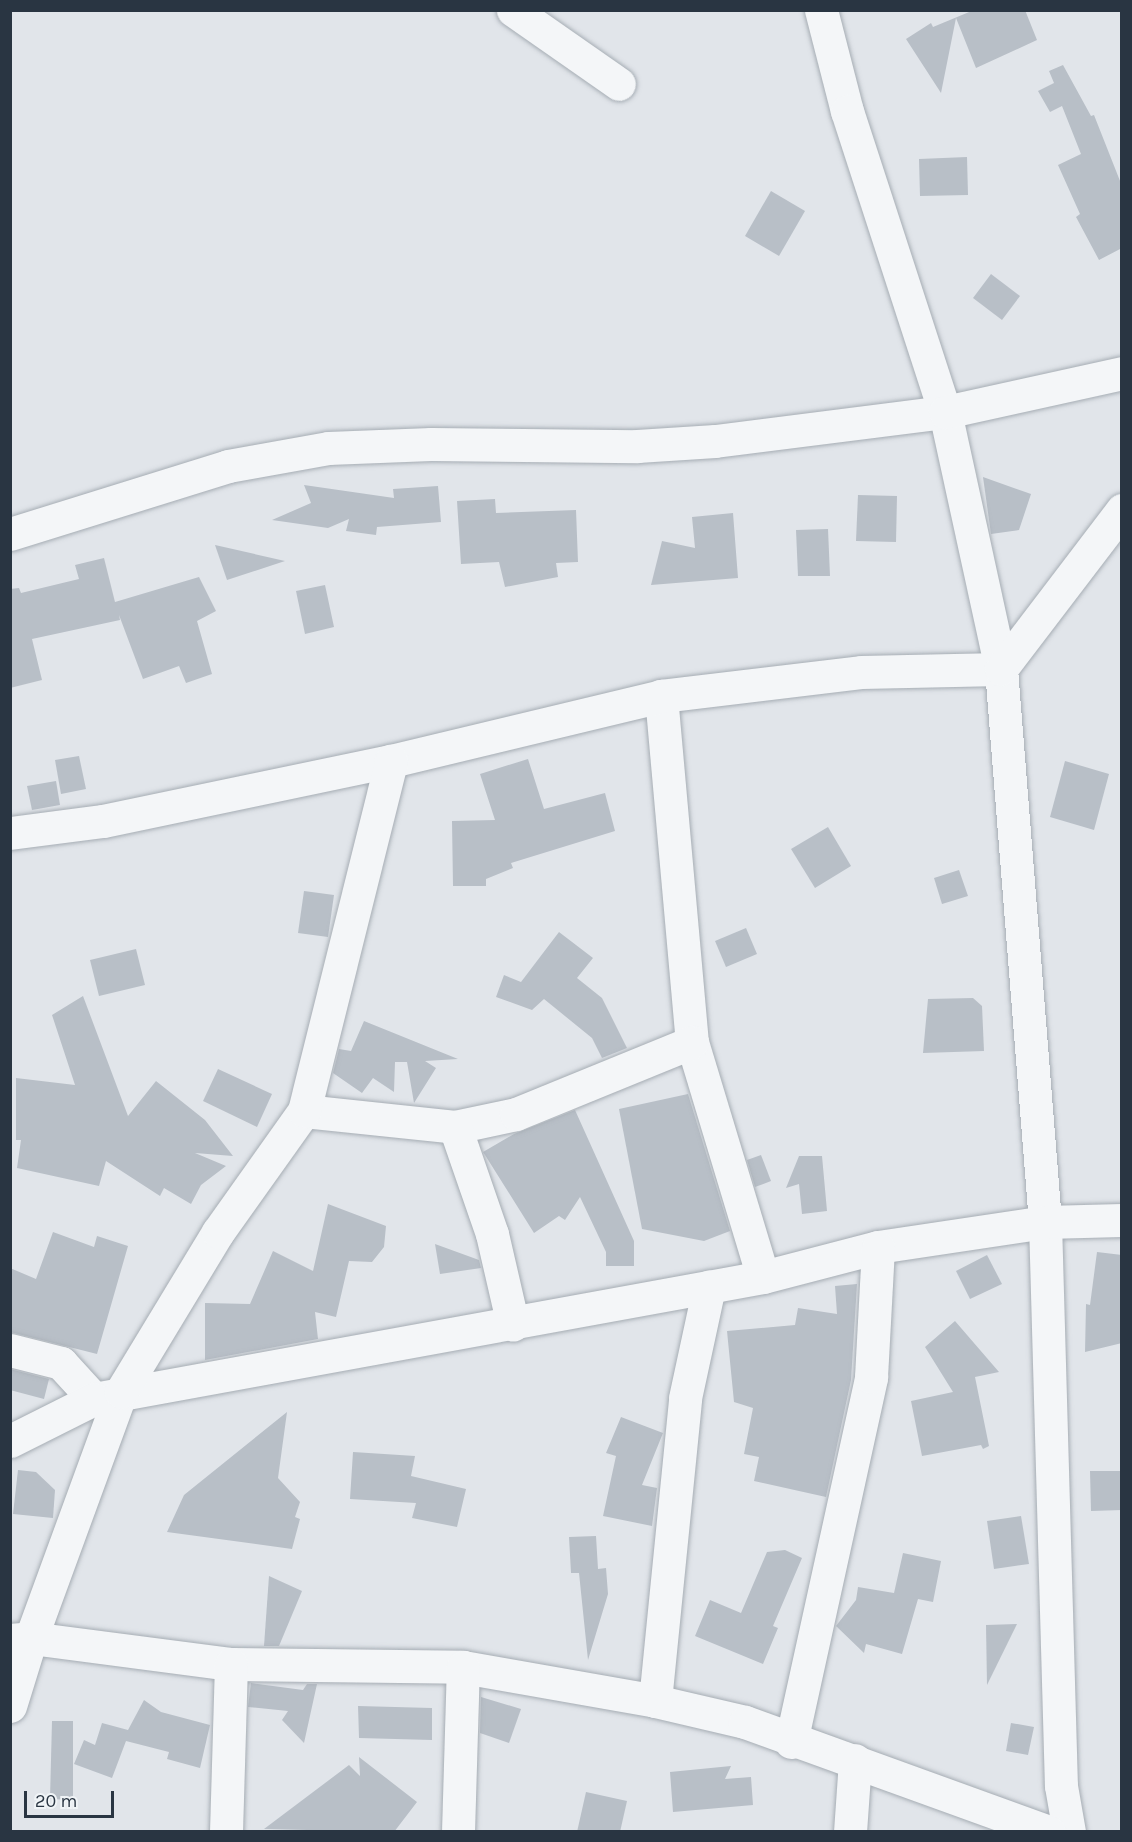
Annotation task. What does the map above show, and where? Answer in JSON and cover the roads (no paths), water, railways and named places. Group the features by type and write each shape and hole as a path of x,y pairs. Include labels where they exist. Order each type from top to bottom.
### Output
{"street":[{"path":"513,10 619,84"},
{"path":"821,10 850,122 945,412 1001,669 1045,1222 1061,1786 1069,1832"},
{"path":"10,534 228,466 328,448 431,444 648,446 716,441 945,412 1122,373"},
{"path":"1001,669 1122,510"},
{"path":"10,833 104,821 391,760 661,696 861,672 1001,669"},
{"path":"661,696 692,1042 763,1277"},
{"path":"10,1706 21,1639 108,1396 218,1232 304,1111 391,760"},
{"path":"304,1111 455,1127 516,1114 692,1042"},
{"path":"455,1127 492,1234 513,1325"},
{"path":"10,1441 108,1396 513,1325 763,1277 878,1246 1045,1222 1122,1220"},
{"path":"791,1742 871,1377 878,1246"},
{"path":"655,1701 685,1398 709,1287"},
{"path":"10,1350 61,1363 108,1396"},
{"path":"21,1639 231,1664 463,1667 655,1701 745,1722 791,1742 855,1760 1049,1832"},
{"path":"226,1832 231,1664"},
{"path":"458,1832 463,1667"},
{"path":"850,1832 855,1760"}]}
